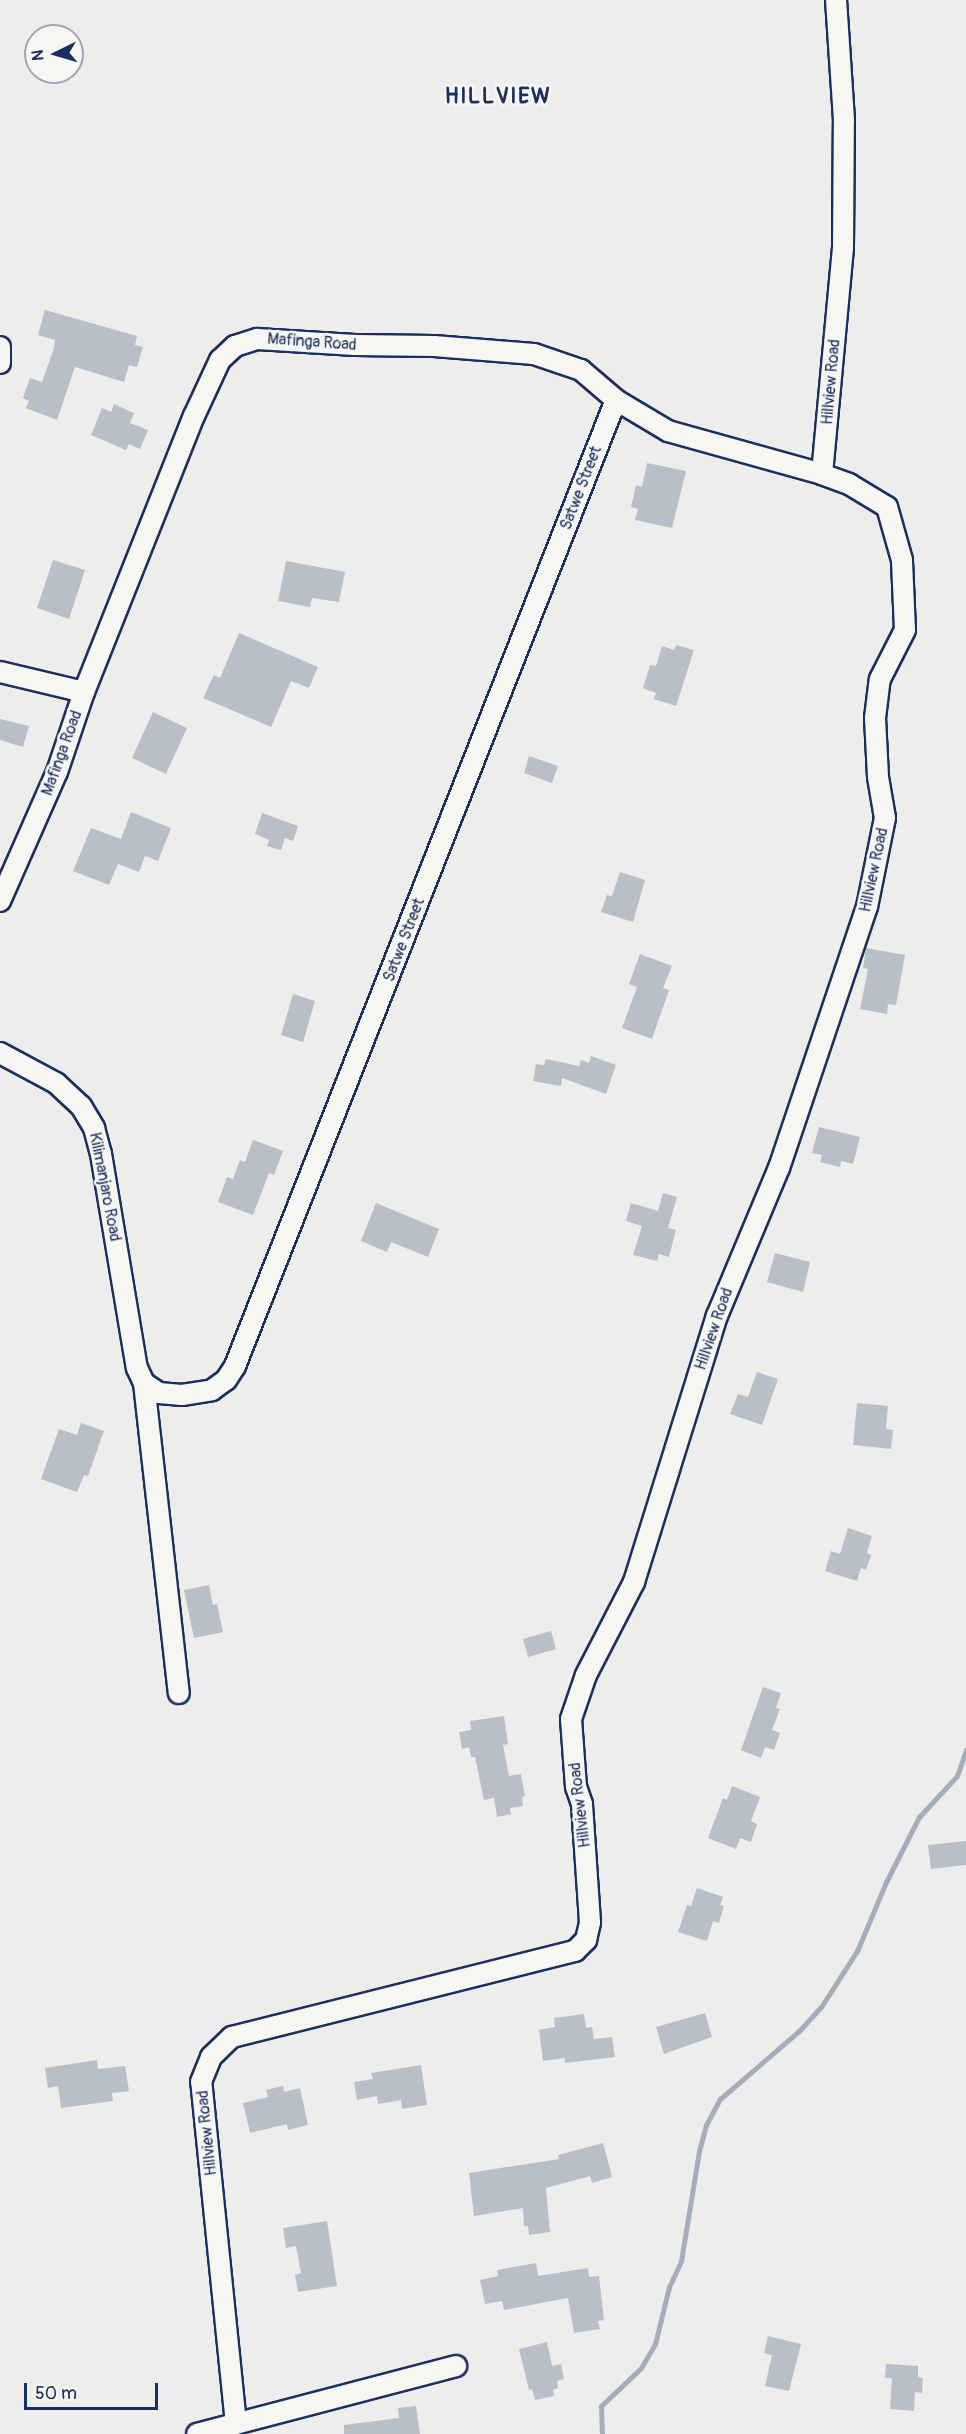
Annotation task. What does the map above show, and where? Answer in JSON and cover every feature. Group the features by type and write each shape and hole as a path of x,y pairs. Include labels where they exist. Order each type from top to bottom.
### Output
{"street":[{"name":"Hillview Road","path":"236,2424 201,2082 211,2057 232,2037 575,1951 586,1940 590,1922 582,1804 576,1787 571,1719 586,1675 634,1582 717,1316 779,1168 796,1110 852,959 867,907 885,818 878,777 875,718 880,679 905,630 902,560 887,507 849,484 822,474 843,248 844,120 836,0"},
{"name":"Mafinga Road","path":"0,901 57,772 84,692 194,416 220,360 235,346 257,339 355,345 434,346 534,354 581,370 616,400 668,431 822,474"},
{"path":"0,347 0,363"},
{"name":"Satwe Street","path":"141,1376 159,1393 182,1395 212,1390 226,1380 235,1366 616,400"},
{"path":"0,672 84,692"},
{"name":"Kilimanjaro Road","path":"0,1053 56,1083 81,1106 94,1128 101,1154 141,1376 179,1693"},
{"path":"197,2434 456,2366"}],"building":[{"path":"45,310 137,336 135,345 143,347 137,367 129,365 124,382 75,367 57,420 26,408 29,401 23,398 30,378 42,382 54,348 55,340 38,335"},
{"path":"114,404 134,413 130,423 148,430 140,449 129,444 126,450 91,435 102,408 111,412"},
{"path":"647,463 686,471 672,528 635,520 638,509 631,507 636,485 642,487"},
{"path":"53,560 85,570 69,619 37,608"},
{"path":"286,561 345,572 339,602 312,598 310,607 278,601"},
{"path":"239,633 318,667 309,688 291,681 271,727 203,698 214,675 220,678"},
{"path":"676,645 694,650 676,706 654,699 656,693 643,688 650,665 656,666 662,646 674,650"},
{"path":"153,712 187,728 166,774 132,758"},
{"path":"0,719 29,726 23,747 0,740"},
{"path":"529,756 558,766 552,783 524,773"},
{"path":"131,812 171,828 158,861 145,856 139,872 118,864 109,885 73,871 91,828 121,839"},
{"path":"262,813 298,826 293,841 285,838 281,850 267,846 269,840 255,834"},
{"path":"620,872 645,880 633,922 601,912 607,895 612,896"},
{"path":"866,948 905,955 896,1005 888,1004 887,1014 860,1009 868,969 863,968"},
{"path":"640,954 672,966 663,988 669,990 652,1039 622,1028 637,987 629,984"},
{"path":"293,994 315,1001 303,1042 281,1035"},
{"path":"591,1056 616,1065 606,1094 562,1078 561,1086 533,1081 536,1064 544,1065 546,1059 579,1066 581,1060 589,1063"},
{"path":"819,1127 860,1137 853,1164 841,1161 840,1167 820,1162 822,1155 812,1153"},
{"path":"253,1140 283,1151 274,1175 269,1173 253,1215 218,1202 227,1177 233,1179 240,1160 245,1162"},
{"path":"663,1193 677,1197 668,1228 676,1230 669,1257 659,1254 657,1261 633,1255 642,1226 626,1221 631,1203 658,1211"},
{"path":"376,1203 439,1229 428,1257 391,1242 387,1252 361,1241"},
{"path":"775,1253 810,1262 803,1292 767,1282"},
{"path":"757,1372 778,1379 762,1425 730,1414 738,1394 748,1397"},
{"path":"857,1403 888,1406 886,1429 893,1430 891,1449 853,1445"},
{"path":"81,1423 104,1431 88,1476 84,1475 77,1492 41,1479 59,1429 77,1435"},
{"path":"848,1528 872,1536 867,1553 871,1555 866,1570 861,1568 857,1581 825,1571 831,1551 840,1554"},
{"path":"209,1585 213,1605 217,1604 223,1632 194,1638 184,1590"},
{"path":"551,1631 556,1649 528,1657 523,1639"},
{"path":"763,1687 781,1693 776,1708 780,1709 772,1730 780,1733 774,1750 765,1747 761,1758 741,1750"},
{"path":"504,1716 508,1744 503,1745 509,1776 521,1774 525,1796 522,1797 523,1806 510,1808 511,1814 497,1817 494,1798 484,1800 475,1757 471,1757 469,1747 462,1749 459,1732 471,1730 470,1721"},
{"path":"732,1786 760,1797 751,1821 757,1824 751,1842 740,1838 736,1849 708,1838 723,1798 727,1800"},
{"path":"966,1841 966,1865 931,1869 928,1845"},
{"path":"697,1888 723,1897 720,1905 724,1906 719,1923 713,1921 707,1941 678,1932 687,1905 691,1906"},
{"path":"705,2013 712,2037 664,2054 656,2027"},
{"path":"584,2014 586,2028 592,2027 594,2039 612,2037 615,2057 565,2063 565,2058 543,2061 539,2030 555,2027 554,2018"},
{"path":"97,2060 98,2069 125,2066 129,2091 112,2093 113,2101 61,2108 58,2086 48,2088 45,2068"},
{"path":"421,2065 427,2105 402,2109 401,2100 378,2104 377,2096 357,2100 354,2082 373,2079 371,2073"},
{"path":"283,2086 284,2092 300,2088 308,2125 288,2130 287,2124 250,2133 243,2103 268,2097 266,2090"},
{"path":"603,2143 612,2177 592,2183 590,2176 546,2188 550,2232 529,2235 528,2226 524,2226 523,2208 474,2216 469,2173 559,2159 558,2155"},
{"path":"327,2221 337,2286 298,2292 295,2275 301,2273 296,2246 286,2248 283,2228"},
{"path":"536,2263 538,2276 588,2268 589,2277 599,2276 604,2320 598,2321 600,2329 574,2333 568,2298 504,2310 502,2301 485,2304 480,2280 498,2276 497,2270"},
{"path":"768,2336 801,2344 789,2391 765,2386 772,2355 764,2353"},
{"path":"547,2342 552,2366 561,2364 564,2379 557,2381 558,2388 553,2390 554,2396 535,2400 532,2389 529,2390 519,2349"},
{"path":"886,2364 918,2366 918,2377 923,2378 922,2393 915,2392 914,2411 890,2409 892,2378 885,2378"},
{"path":"416,2406 420,2434 344,2434 344,2425 399,2418 398,2408"}],"waterway":[{"path":"602,2434 601,2406 641,2368 655,2344 669,2287 681,2261 699,2151 706,2125 720,2099 800,2030 821,2007 857,1951 886,1882 919,1817 957,1776 966,1750"}],"district":[{"name":"HILLVIEW","path":"498,97"}]}
